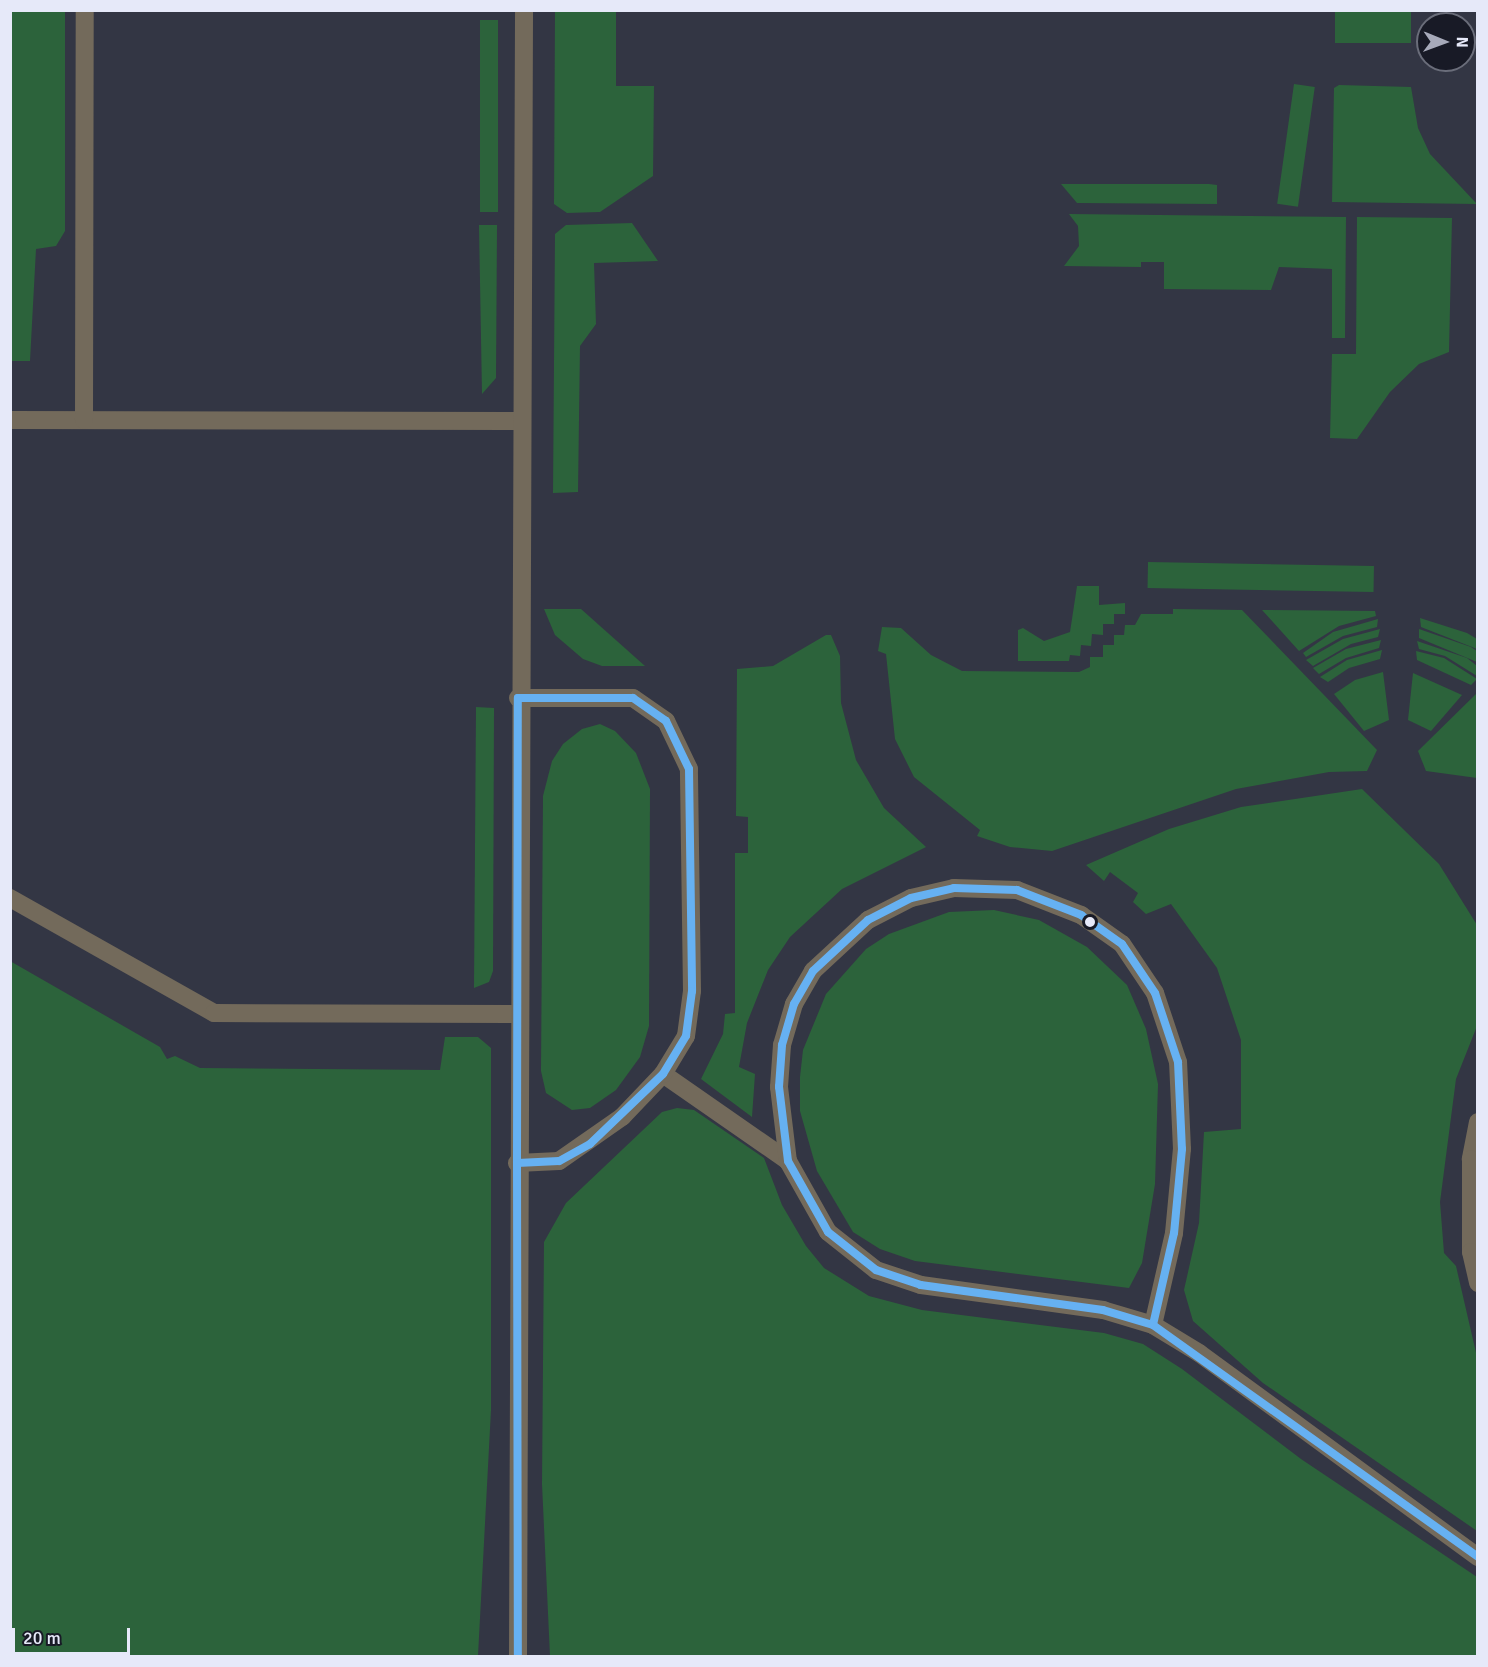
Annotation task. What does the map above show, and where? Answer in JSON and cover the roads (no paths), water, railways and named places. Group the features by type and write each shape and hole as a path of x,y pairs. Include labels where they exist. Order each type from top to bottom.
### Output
{"lane":[{"path":"84,10 84,420"},
{"path":"518,1656 518,698 524,10"},
{"path":"10,420 520,421"},
{"path":"517,1163 559,1161 590,1144 663,1074 686,1036 692,991 689,769 666,721 633,698 518,698"},
{"path":"1153,1325 1174,1233 1182,1149 1178,1062 1155,993 1122,944 1055,902 1017,890 954,888 911,898 868,920 836,945 794,1004 782,1045 779,1097 788,1161 828,1232 876,1270 957,1293 1103,1310 1153,1325 1199,1353 1478,1557"},
{"path":"10,898 214,1014 517,1014"},
{"path":"663,1074 788,1161"},
{"path":"1478,1122 1471,1159 1471,1252 1478,1283"}]}
